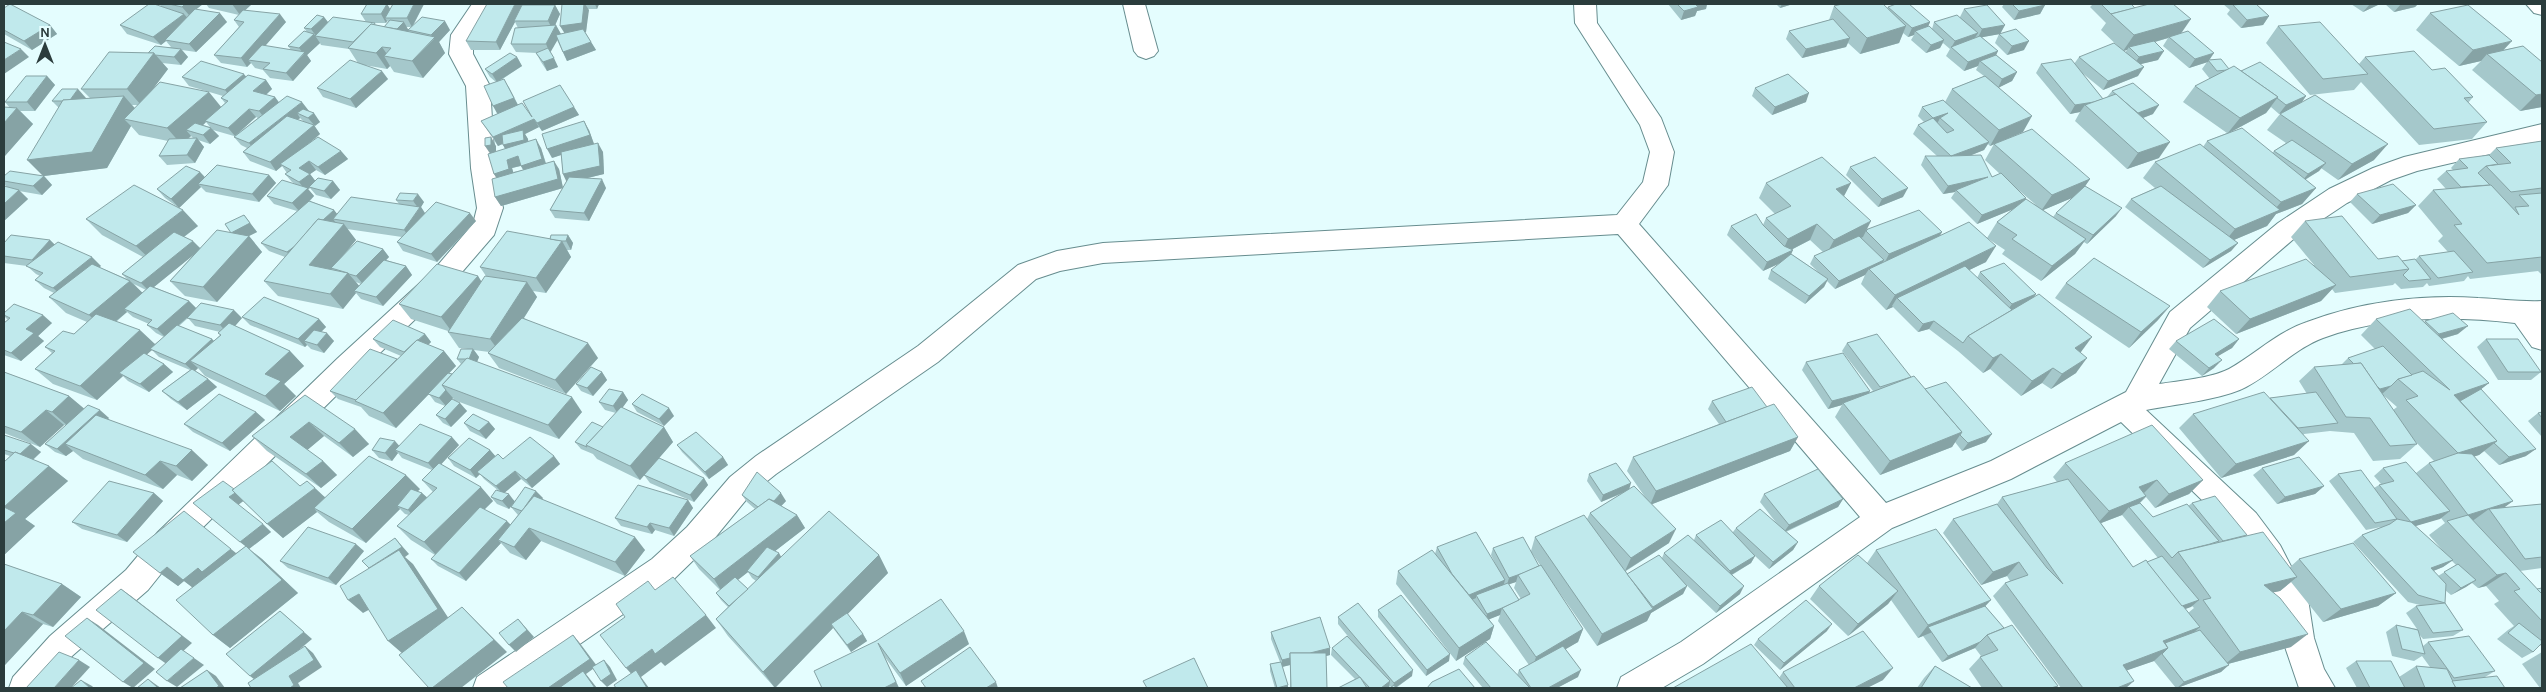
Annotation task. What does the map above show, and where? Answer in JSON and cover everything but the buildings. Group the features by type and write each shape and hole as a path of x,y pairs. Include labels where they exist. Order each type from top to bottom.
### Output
{"street":[{"path":"24,688 61,646 137,580 176,535 348,366 441,278 485,228 490,208 483,168 478,86 461,54 462,35 483,4"},
{"path":"1134,4 1146,51"},
{"path":"489,688 663,568 698,536 740,486 766,464 928,354 1027,272 1057,261 1103,253 1624,224 1656,185 1662,152 1652,124 1586,24 1585,4"},
{"path":"2537,4 2542,8"},
{"path":"2129,403 2180,320 2287,230 2338,196 2382,174 2412,163 2542,133"},
{"path":"1624,224 1881,519"},
{"path":"1634,688 1692,653 1881,519 2001,470 2129,403 2236,378 2276,350 2314,330 2356,318 2420,310 2477,308 2533,313 2542,339"},
{"path":"2129,403 2245,522 2269,555 2292,599 2300,646 2310,677 2319,688"}]}
